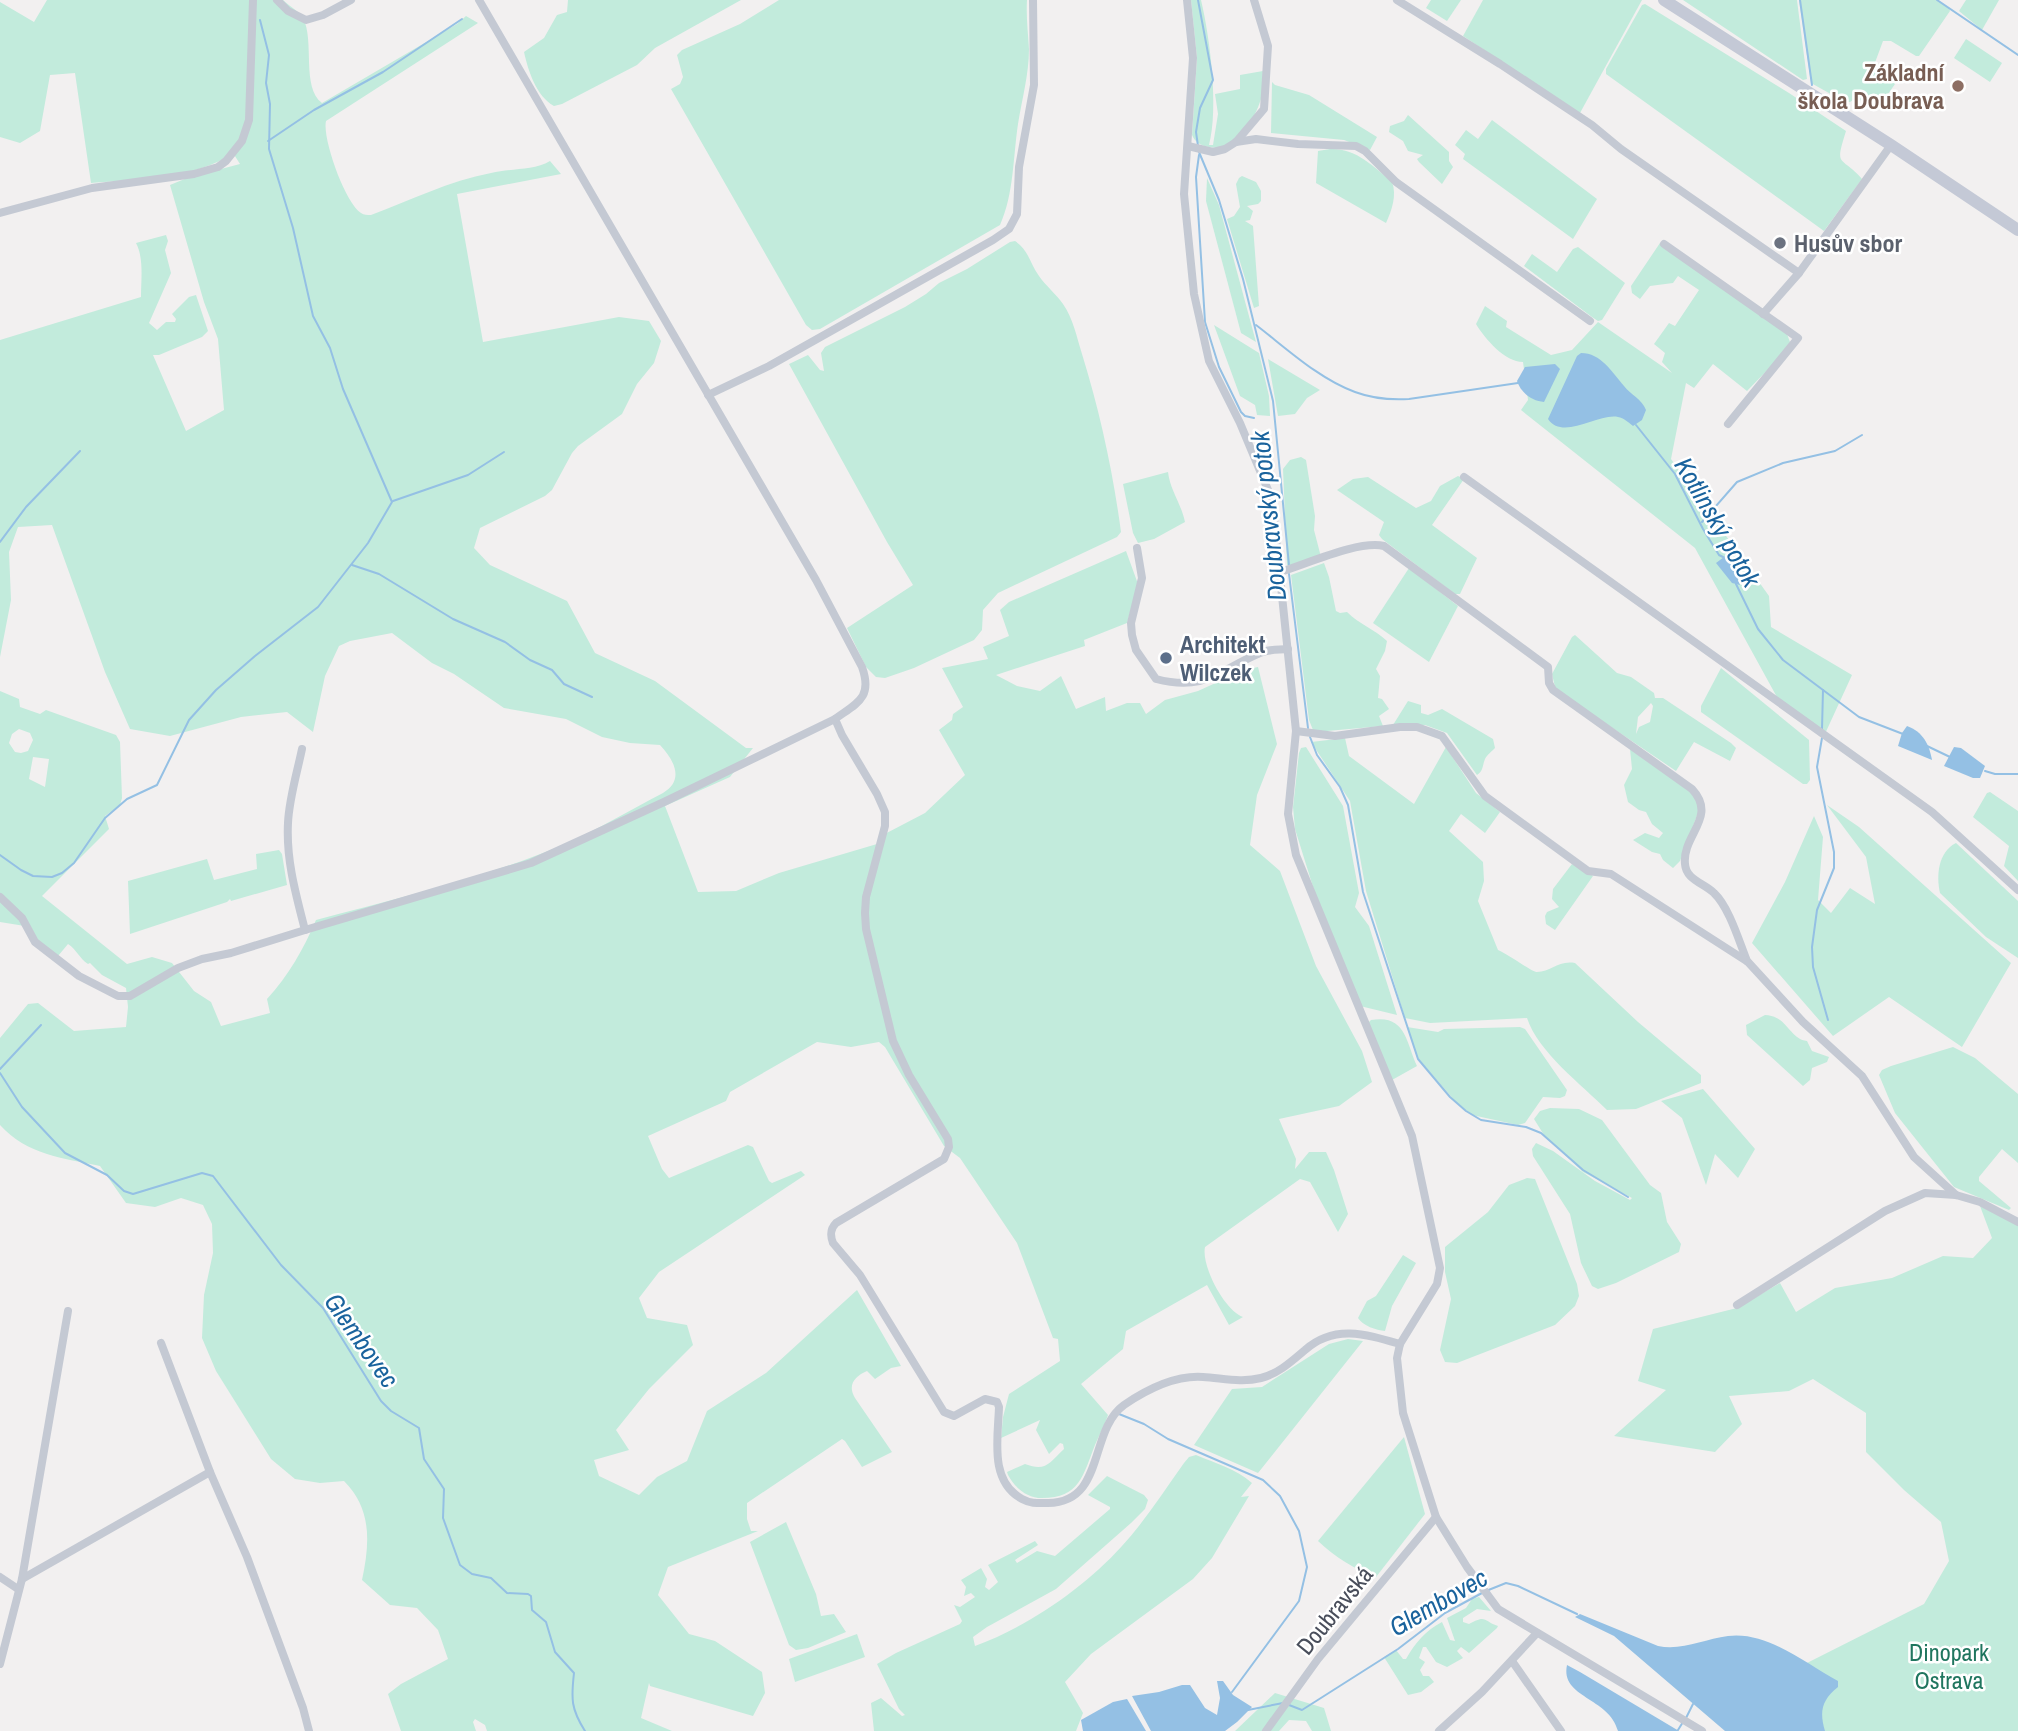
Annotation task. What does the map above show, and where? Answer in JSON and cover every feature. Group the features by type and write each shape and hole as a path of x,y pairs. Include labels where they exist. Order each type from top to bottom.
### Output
{"street":[{"path":"0,214 92,188 194,174 218,167 226,161 242,141 249,120 253,0"},
{"path":"277,0 288,11 306,20 323,15 351,0"},
{"path":"0,897 22,918 35,942 79,976 118,996 130,996 178,968 202,959 231,953 541,859 835,719 862,698 867,681 862,667 816,580 479,0"},
{"path":"708,395 769,366 1009,229 1017,214 1019,167 1034,85 1033,0"},
{"path":"1187,0 1193,58 1184,194 1194,294 1209,361 1268,490 1273,509 1296,731 1288,814 1296,855 1412,1136 1440,1268 1437,1284 1400,1344 1397,1373 1403,1413 1436,1517 1467,1567 1498,1609 1702,1731"},
{"path":"1236,142 1264,109 1268,46 1254,0"},
{"path":"1396,0 1489,56 1592,125 1621,149 1799,273"},
{"path":"1664,0 2018,230"},
{"path":"1188,146 1213,152 1236,142 1256,138 1298,144 1356,146 1365,151 1396,182 1590,321"},
{"path":"1763,314 1799,273 1891,145"},
{"path":"1664,244 1798,338 1728,424"},
{"path":"1464,477 1932,812 2018,890"},
{"path":"1280,572 1355,547 1374,544 1384,546 1548,667 1549,682 1553,690 1692,789 1698,796 1702,814 1685,855 1685,867 1694,880 1712,891 1721,901 1748,962"},
{"path":"1137,548 1142,578 1131,623 1132,635 1136,650 1156,679 1195,683 1218,677 1263,651 1288,649"},
{"path":"835,719 885,812 885,826 866,897 865,913 866,929 893,1041 900,1059 948,1139 950,1147 943,1159 836,1223 831,1237 860,1275 944,1412 954,1416 985,1399 997,1402 997,1463 1009,1488 1023,1500 1034,1503 1068,1500 1080,1491 1089,1478 1113,1416 1121,1407 1138,1396 1175,1380 1201,1376 1237,1381 1259,1379 1280,1369 1310,1345 1331,1334 1360,1334 1400,1344"},
{"path":"1296,731 1335,736 1417,727 1442,736 1485,796 1588,871 1611,874 1748,962 1803,1022 1862,1076 1914,1157 1956,1195"},
{"path":"302,749 288,821 288,844 293,884 305,930"},
{"path":"1737,1305 1885,1211 1925,1193 1956,1195 1980,1202 2018,1222"},
{"path":"0,1664 22,1579 68,1311"},
{"path":"161,1343 247,1557 309,1731"},
{"path":"22,1579 211,1472"},
{"name":"Doubravská","path":"1266,1731 1318,1659 1436,1517"},
{"path":"0,1577 18,1588"},
{"path":"1439,1731 1482,1692 1537,1633"},
{"path":"1512,1661 1561,1731"}],"green space":[{"path":"47,0 283,0 303,18 308,39 312,86 322,103 457,24 466,16 478,23 326,121 328,141 336,170 348,197 361,213 367,215 475,176 536,166 550,161 561,174 457,194 483,342 619,317 649,321 661,341 654,363 637,384 622,414 578,446 552,490 545,496 480,528 474,548 490,565 567,601 595,653 655,681 746,748 753,748 730,777 665,806 698,892 736,891 779,873 877,844 879,837 925,813 965,775 939,730 963,707 942,668 988,659 983,647 1009,636 1000,610 1009,602 1126,551 1138,584 1127,623 1084,640 1085,646 996,675 1017,686 1040,691 1061,676 1076,709 1105,697 1106,711 1127,703 1140,703 1146,714 1165,700 1198,691 1244,670 1258,667 1277,744 1257,795 1250,845 1280,871 1316,966 1362,1051 1372,1082 1339,1106 1279,1119 1296,1159 1295,1169 1309,1152 1326,1152 1348,1214 1338,1232 1310,1182 1300,1179 1205,1247 1207,1265 1216,1287 1229,1306 1243,1317 1229,1325 1207,1285 1126,1331 1123,1349 1081,1384 1108,1415 1083,1475 1072,1489 1055,1497 1037,1498 1022,1491 1008,1475 1007,1472 1025,1464 1038,1467 1047,1465 1064,1449 1060,1443 1049,1454 1036,1430 1040,1420 1001,1438 1009,1394 1060,1361 1058,1339 1053,1338 1017,1243 960,1158 944,1146 885,1047 879,1042 851,1047 817,1042 730,1092 726,1101 648,1136 662,1169 669,1178 748,1145 753,1147 772,1183 801,1171 805,1175 659,1272 639,1298 647,1318 687,1325 693,1345 649,1389 616,1430 629,1450 594,1460 599,1476 639,1495 657,1477 687,1461 707,1411 766,1373 857,1290 901,1366 891,1368 875,1379 867,1371 856,1378 852,1385 855,1398 892,1452 862,1467 842,1439 747,1503 747,1519 751,1531 758,1531 668,1567 658,1595 689,1634 715,1641 762,1672 765,1693 753,1716 650,1686 649,1683 641,1718 672,1731 487,1731 485,1725 475,1719 473,1722 476,1731 401,1731 388,1694 448,1659 438,1630 417,1608 390,1605 362,1580 367,1540 364,1515 360,1503 344,1481 320,1483 295,1479 271,1459 216,1371 202,1338 204,1295 213,1253 212,1224 203,1205 181,1198 155,1207 126,1203 100,1166 46,1154 22,1143 0,1125 0,1038 28,1004 38,1003 74,1031 126,1027 128,1007 126,988 102,975 68,944 58,956 38,940 31,927 0,922 0,691 19,699 20,707 40,714 46,710 116,735 120,742 122,798 120,805 105,816 109,829 42,896 127,964 152,957 172,963 194,991 211,1002 221,1026 270,1013 267,999 295,962 316,920 472,877 563,845 663,793 670,788 675,776 673,763 660,745 630,743 602,737 566,719 504,708 454,674 432,663 392,633 350,641 339,646 325,676 313,732 287,712 241,717 170,736 130,729 105,672 52,525 18,527 9,552 11,600 0,657 0,340 141,297 141,262 136,243 166,235 168,241 165,250 171,273 149,323 157,330 166,322 175,322 172,314 189,297 196,295 208,331 202,337 153,355 186,431 224,410 218,339 204,302 170,185 240,164 233,153 218,162 184,173 91,183 75,73 50,75 40,131 20,143 0,137 0,2 34,22","holes":["19,729 30,733 33,740 28,751 21,753 15,752 9,743 12,734","33,757 49,759 45,787 29,779"]},
{"path":"568,0 741,0 655,48 637,65 554,106 538,89 524,52 544,38 557,15 567,12"},
{"path":"779,0 1027,0 1028,68 1011,188 1000,225 820,329 812,330 806,325 671,89 680,84 683,77 677,55 682,50 740,24"},
{"path":"1191,0 1201,0 1210,53 1213,112 1209,145 1213,145 1218,114 1215,94 1240,89 1240,75 1263,71 1262,96 1254,117 1242,134 1218,148 1201,145 1192,135 1197,58"},
{"path":"1431,0 1461,0 1447,21 1426,8"},
{"path":"1483,0 1642,0 1580,113 1463,36"},
{"path":"1683,0 1797,0 1807,79 1803,80"},
{"path":"1799,0 1936,0 1950,11 1919,56 1891,41 1883,41 1873,68 1895,84 1881,104 1874,107 1856,98 1845,102 1811,83"},
{"path":"1966,0 1999,0 1982,30 1959,11"},
{"path":"1645,4 1846,131 1840,157 1862,179 1824,231 1606,74 1606,69"},
{"path":"1966,39 2002,63 1990,82 1954,58"},
{"path":"1272,82 1309,95 1377,137 1370,150 1344,140 1271,133"},
{"path":"1408,115 1449,152 1449,161 1453,167 1442,184 1417,159 1423,155 1408,151 1403,141 1389,132 1390,126 1404,121"},
{"path":"1492,120 1597,199 1573,239 1463,159 1465,154 1455,145 1466,130 1478,139"},
{"path":"1330,149 1356,155 1392,182 1393,202 1386,223 1316,183 1318,151"},
{"path":"1242,176 1256,182 1261,191 1261,201 1247,206 1253,211 1250,220 1245,221 1253,226 1259,306 1254,308 1227,219 1234,216 1240,207 1236,184"},
{"path":"1207,178 1219,205 1256,342 1241,333 1206,201"},
{"path":"1015,241 1026,253 1042,280 1063,304 1072,322 1100,420 1121,532 1117,537 998,593 983,610 982,630 974,640 914,668 885,678 876,677 866,667 847,628 913,585 789,364 808,355 820,370 824,371 821,353 825,347 905,307 939,283"},
{"path":"1660,243 1787,334 1790,342 1784,353 1747,391 1713,364 1694,388 1686,383 1671,459 1769,596 1771,627 1852,675 1824,736 1778,699 1695,548 1521,410 1528,400 1523,362 1503,354 1490,343 1476,324 1485,306 1507,321 1506,327 1551,355 1572,350 1598,322 1672,373 1662,362 1665,353 1654,344 1669,323 1675,326 1699,290 1678,276 1673,283 1650,286 1640,299 1632,293 1631,286"},
{"path":"1578,247 1625,283 1602,320 1598,321 1592,317 1524,266 1532,254 1557,272 1573,249"},
{"path":"1214,325 1259,353 1269,396 1270,416 1257,415 1255,405 1240,396"},
{"path":"1268,359 1320,390 1307,398 1295,414 1278,416"},
{"path":"1301,457 1306,460 1315,516 1314,530 1321,557 1290,567 1287,565 1283,469 1290,460"},
{"path":"1168,472 1185,522 1154,539 1138,543 1133,533 1123,484"},
{"path":"1458,476 1464,479 1432,525 1477,558 1460,594 1455,594 1382,539 1379,535 1384,522 1337,490 1353,479 1368,477 1416,508 1431,501 1440,486"},
{"path":"1324,563 1336,611 1347,612 1387,641 1376,669 1380,676 1378,698 1382,699 1389,709 1379,716 1383,726 1316,732 1309,720 1291,575"},
{"path":"1409,568 1458,606 1429,662 1373,623"},
{"path":"1575,635 1617,673 1631,677 1654,693 1655,698 1663,698 1731,743 1736,748 1730,761 1694,742 1676,771 1561,693 1555,687 1552,674","holes":["1651,703 1653,706 1650,722 1639,727 1636,734 1638,717"]},
{"path":"1721,668 1809,740 1810,780 1807,784 1803,784 1701,712 1701,706"},
{"path":"1408,701 1421,705 1421,713 1428,715 1442,709 1493,739 1495,748 1477,775 1447,733 1425,725 1393,725"},
{"path":"1345,738 1349,756 1414,804 1446,747 1476,793 1500,812 1485,833 1461,814 1449,831 1483,862 1484,881 1478,901 1498,950 1537,972 1564,963 1575,963 1638,1022 1701,1075 1701,1083 1636,1109 1607,1110 1551,1055 1527,1018 1430,1023 1405,1018 1366,891 1350,801 1311,742"},
{"path":"1306,747 1343,806 1359,893 1355,907 1369,926 1397,1015 1360,1006 1319,906 1295,829 1293,807 1299,753 1301,748"},
{"path":"1630,749 1696,798 1699,810 1680,861 1673,868 1660,854 1633,840 1645,833 1659,838 1663,833 1652,824 1646,812 1628,802 1624,785 1632,769"},
{"path":"1990,792 2018,811 2018,881 2004,866 2009,846 1973,817"},
{"path":"1827,805 1859,827 2011,963 1962,1047 1889,997 1833,1036 1752,943 1785,882 1814,816 1823,837 1818,900 1831,913 1850,888 1875,904 1866,857"},
{"path":"1956,843 2018,901 2018,958 1986,937 1940,893 1938,879 1942,858"},
{"path":"279,850 287,885 231,901 230,899 130,934 128,881 207,859 214,880 257,869 256,854"},
{"path":"1572,864 1593,876 1555,930 1546,924 1545,916 1547,912 1559,907 1552,899 1553,889"},
{"path":"1765,1015 1779,1019 1796,1036 1807,1041 1812,1051 1829,1057 1827,1062 1812,1068 1810,1080 1803,1086 1747,1035 1746,1025"},
{"path":"1383,1019 1398,1026 1407,1039 1417,1066 1392,1080 1368,1023 1371,1020"},
{"path":"1407,1027 1438,1032 1444,1029 1525,1029 1567,1090 1565,1096 1543,1097 1525,1123 1518,1125 1472,1115 1455,1101 1418,1058"},
{"path":"1953,1047 1975,1058 2018,1094 2018,1163 2002,1149 1979,1177 1979,1181 2011,1208 2009,1210 1954,1187 1895,1113 1879,1075 1882,1070 1891,1066"},
{"path":"1703,1089 1755,1149 1738,1178 1715,1154 1706,1185 1682,1118 1661,1101"},
{"path":"1550,1108 1579,1109 1602,1120 1650,1185 1661,1193 1667,1222 1681,1244 1679,1252 1616,1283 1598,1289 1592,1286 1581,1263 1570,1214 1533,1156 1532,1149 1536,1143 1553,1151 1595,1181 1630,1200 1632,1198 1583,1172 1544,1135 1534,1119 1540,1111"},
{"path":"1527,1178 1535,1179 1577,1284 1579,1296 1575,1306 1555,1325 1457,1363 1445,1362 1440,1350 1451,1299 1445,1272 1445,1247 1488,1212 1509,1185"},
{"name":"Dinopark Ostrava","path":"1980,1206 2018,1225 2018,1731 1824,1731 1801,1666 1924,1604 1949,1561 1941,1522 1866,1452 1866,1413 1813,1379 1789,1391 1729,1396 1742,1424 1715,1452 1614,1436 1666,1390 1638,1381 1653,1329 1737,1308 1780,1283 1796,1312 1835,1288 1892,1278 1943,1256 1973,1258 1992,1238"},
{"path":"1403,1255 1416,1263 1392,1306 1385,1331 1374,1329 1358,1318 1367,1301 1376,1296"},
{"path":"1348,1339 1363,1341 1258,1473 1194,1445 1232,1389 1262,1387 1329,1344"},
{"path":"1404,1437 1425,1514 1376,1577 1345,1562 1318,1541"},
{"path":"1196,1455 1246,1478 1252,1483 1241,1497 1249,1496 1212,1558 1193,1579 1091,1654 1065,1682 1083,1713 1076,1731 874,1731 871,1703 881,1698 902,1716 905,1715 899,1709 877,1664 960,1624 962,1621 954,1605 960,1607 975,1597 971,1593 964,1596 966,1587 961,1580 981,1568 987,1579 985,1587 989,1590 998,1582 988,1565 1035,1541 1038,1545 1015,1560 1017,1563 1037,1551 1055,1556 1110,1509 1088,1495 1107,1476 1144,1495 1148,1500 1145,1509 1131,1523 1056,1589 973,1637 975,1646 1015,1628 1073,1591 1107,1562 1139,1526 1189,1457"},
{"path":"786,1522 816,1594 821,1616 834,1614 846,1632 808,1648 796,1650 789,1645 750,1542"},
{"path":"1479,1597 1491,1611 1477,1609 1463,1618 1463,1622 1469,1624 1485,1619 1498,1626 1497,1628 1469,1653 1461,1647 1457,1651 1463,1658 1447,1667 1436,1662 1426,1647 1423,1647 1419,1658 1425,1662 1420,1670 1423,1676 1429,1676 1434,1682 1421,1692 1408,1695 1384,1657 1396,1650 1406,1659 1421,1638 1442,1622 1450,1640 1455,1641 1447,1618 1466,1608 1472,1599"},
{"path":"857,1634 865,1657 795,1682 789,1659"},
{"path":"1275,1693 1324,1708 1331,1731 1312,1731 1306,1721 1289,1720 1279,1731 1235,1731"}],"water":[{"path":"1581,353 1600,360 1642,403 1646,410 1642,420 1633,426 1622,418 1610,417 1562,427 1554,425 1548,419 1577,356"},
{"path":"1555,364 1560,369 1544,402 1524,393 1517,381 1525,367"},
{"path":"1728,554 1740,585 1732,583 1716,563"},
{"path":"1907,726 1924,739 1932,760 1898,746"},
{"path":"1954,747 1961,748 1985,766 1980,778 1973,778 1944,766"},
{"path":"1580,1614 1658,1646 1684,1646 1728,1636 1757,1638 1771,1643 1838,1681 1838,1687 1823,1706 1825,1731 1725,1731 1614,1636 1575,1617"},
{"path":"1567,1665 1679,1731 1618,1731 1605,1711 1571,1684 1567,1676"},
{"path":"1217,1681 1223,1681 1233,1695 1252,1707 1225,1731 1151,1731 1132,1696 1190,1685 1205,1708 1217,1715 1220,1698"},
{"path":"1127,1699 1146,1731 1083,1731 1081,1720 1113,1702"}],"waterway":[{"name":"Doubravský potok","path":"1198,0 1213,80 1200,108 1196,132 1198,146"},
{"path":"1800,0 1812,85"},
{"path":"1937,0 2018,55"},
{"path":"268,141 314,110 383,72 462,19"},
{"path":"0,855 33,876 52,877 74,863 105,818 127,799 157,785 189,720 216,690 318,607 368,543 392,502 343,389 330,348 313,316 293,228 269,149 270,104 266,83 269,55 260,20"},
{"name":"Doubravský potok","path":"1199,152 1219,200 1243,279 1273,401 1289,565"},
{"path":"1199,155 1196,177 1205,322 1219,367 1241,412 1254,418"},
{"name":"Kotlinský potok","path":"1256,325 1329,379 1368,396 1409,399 1518,383"},
{"name":"Kotlinský potok","path":"1636,425 1675,474 1703,529 1723,557"},
{"path":"1702,522 1737,482 1783,463 1835,451 1862,435"},
{"path":"0,542 26,507 80,451"},
{"path":"393,501 468,475 504,452"},
{"path":"352,565 379,574 453,619 505,642 530,660 552,670 564,684 592,697"},
{"name":"Doubravský potok","path":"1289,574 1308,728"},
{"name":"Kotlinský potok","path":"1736,584 1758,629 1783,660 1859,717 1903,734"},
{"path":"1822,729 1823,690"},
{"name":"Doubravský potok","path":"1310,737 1317,755 1340,787 1348,805 1363,892 1418,1059 1450,1097 1466,1111 1481,1120 1526,1127 1541,1133 1583,1170 1628,1197"},
{"path":"1822,738 1817,767 1834,852 1834,868 1817,910 1812,947 1813,967 1828,1020"},
{"name":"Kotlinský potok","path":"1927,746 1950,757"},
{"name":"Kotlinský potok","path":"1985,771 2018,774"},
{"path":"0,1069 41,1025"},
{"name":"Glembovec","path":"0,1073 22,1107 65,1153 107,1175 124,1191 133,1194 202,1173 213,1176 281,1265 323,1308 381,1401 391,1411 419,1428 424,1459 444,1489 443,1518 460,1565 472,1574 491,1578 507,1593 531,1596 532,1610 546,1622 555,1652 574,1673 573,1703 585,1731"},
{"path":"1119,1414 1144,1424 1168,1439 1263,1480 1280,1496 1299,1531 1307,1567 1299,1601 1232,1692"},
{"name":"Glembovec","path":"1486,1591 1506,1583 1518,1586 1577,1614"},
{"name":"Glembovec","path":"1289,1705 1302,1710 1398,1649 1445,1613 1482,1593"},
{"name":"Glembovec","path":"1248,1710 1283,1703"},
{"name":"Glembovec","path":"1686,1718 1693,1704"},
{"name":"Glembovec","path":"1678,1730 1683,1722"}],"place":[{"name":"Základní škola Doubrava","path":"1958,86"},
{"name":"Husův sbor","path":"1780,243"},
{"name":"Architekt Wilczek","path":"1166,658"}]}
